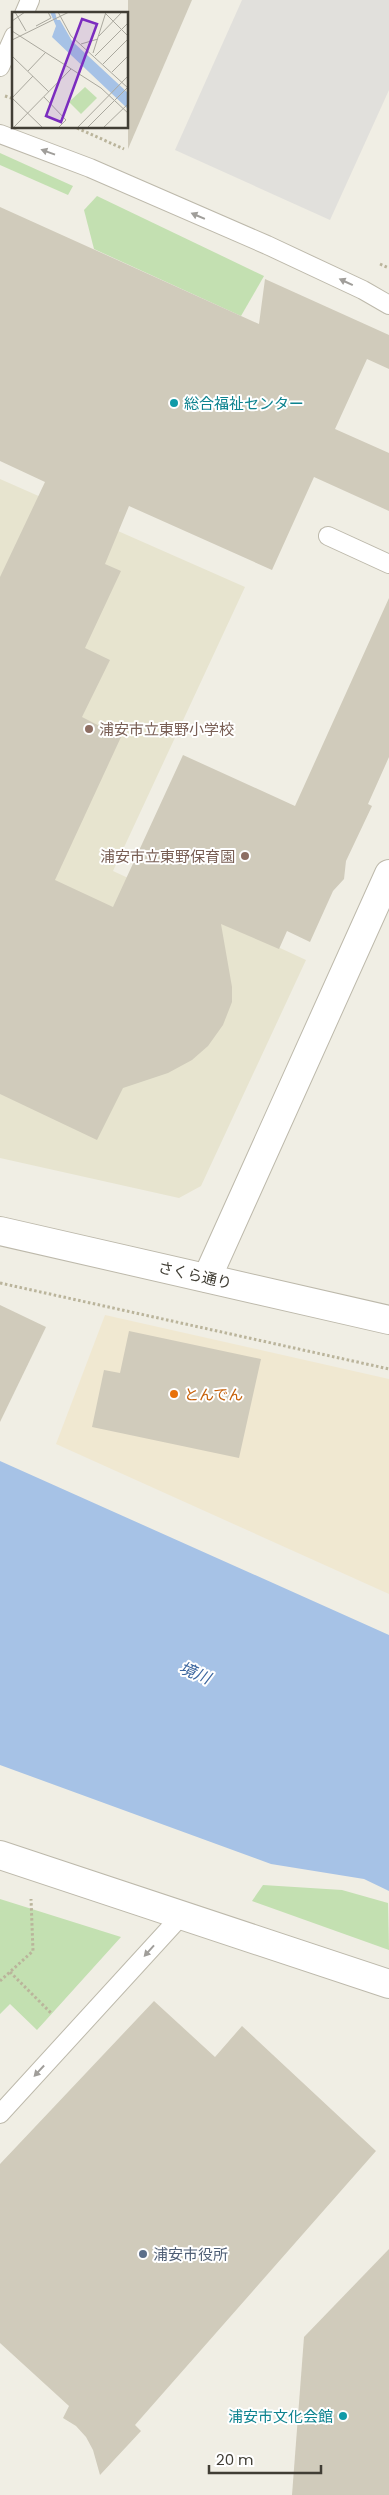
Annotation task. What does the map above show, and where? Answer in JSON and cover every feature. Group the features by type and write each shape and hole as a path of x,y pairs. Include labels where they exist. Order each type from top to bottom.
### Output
{"street":[{"path":"207,1278 389,874"},
{"name":"さくら通り","path":"0,1231 389,1320"},
{"path":"0,1856 389,1984"}],"lane":[{"path":"25,12 30,0"},
{"path":"0,67 12,40"},
{"path":"0,134 90,168 268,245 389,305"},
{"path":"328,536 389,564"},
{"path":"0,2114 182,1915"}],"path":[{"path":"0,1282 389,1369"},
{"path":"0,1981 34,1951 31,1898"},
{"path":"10,1972 72,2035"}],"shaded area":[{"path":"242,0 389,0 389,90 330,220 175,150"},
{"name":"浦安市立東野小学校","path":"0,479 245,587 113,871 306,960 201,1186 179,1198 0,1158"},
{"path":"105,1315 389,1379 389,1594 56,1444"}],"green space":[{"path":"0,153 73,186 68,195 0,165"},
{"path":"97,196 264,276 241,316 94,249 84,210"},
{"path":"263,1885 342,1890 388,1903 389,1950 252,1901"},
{"path":"0,1899 121,1937 37,2030 10,2004 0,2014"}],"water":[{"name":"境川","path":"0,1461 389,1635 389,1891 364,1879 271,1864 0,1765"}],"building":[{"path":"128,0 192,0 128,149 129,12"},
{"path":"0,207 259,324 265,279 389,335 389,369 367,359 335,429 389,453 389,511 314,477 272,570 129,506 105,564 121,571 85,648 110,660 82,717 121,737 55,880 113,907 183,755 295,806 389,598 389,757 368,804 372,806 346,861 344,879 333,891 310,942 287,931 279,949 221,924 232,987 232,1002 223,1025 208,1046 192,1060 168,1073 123,1088 97,1140 0,1094 0,577 45,482 0,461"},
{"path":"0,1305 46,1327 0,1422"},
{"path":"129,1331 261,1359 239,1458 92,1427 104,1370 120,1373"},
{"name":"浦安市役所","path":"154,2001 215,2057 242,2026 376,2151 135,2425 141,2431 100,2475 93,2450 86,2437 76,2426 63,2418 69,2406 0,2343 0,2164"},
{"name":"浦安市文化会館","path":"389,2249 389,2495 292,2495 304,2337"}],"place":[{"name":"総合福祉センター","path":"174,403"},
{"name":"浦安市立東野小学校","path":"89,729"},
{"name":"浦安市立東野保育園","path":"245,856"},
{"name":"とんでん","path":"174,1394"},
{"name":"浦安市役所","path":"143,2254"},
{"name":"浦安市文化会館","path":"343,2416"}]}
